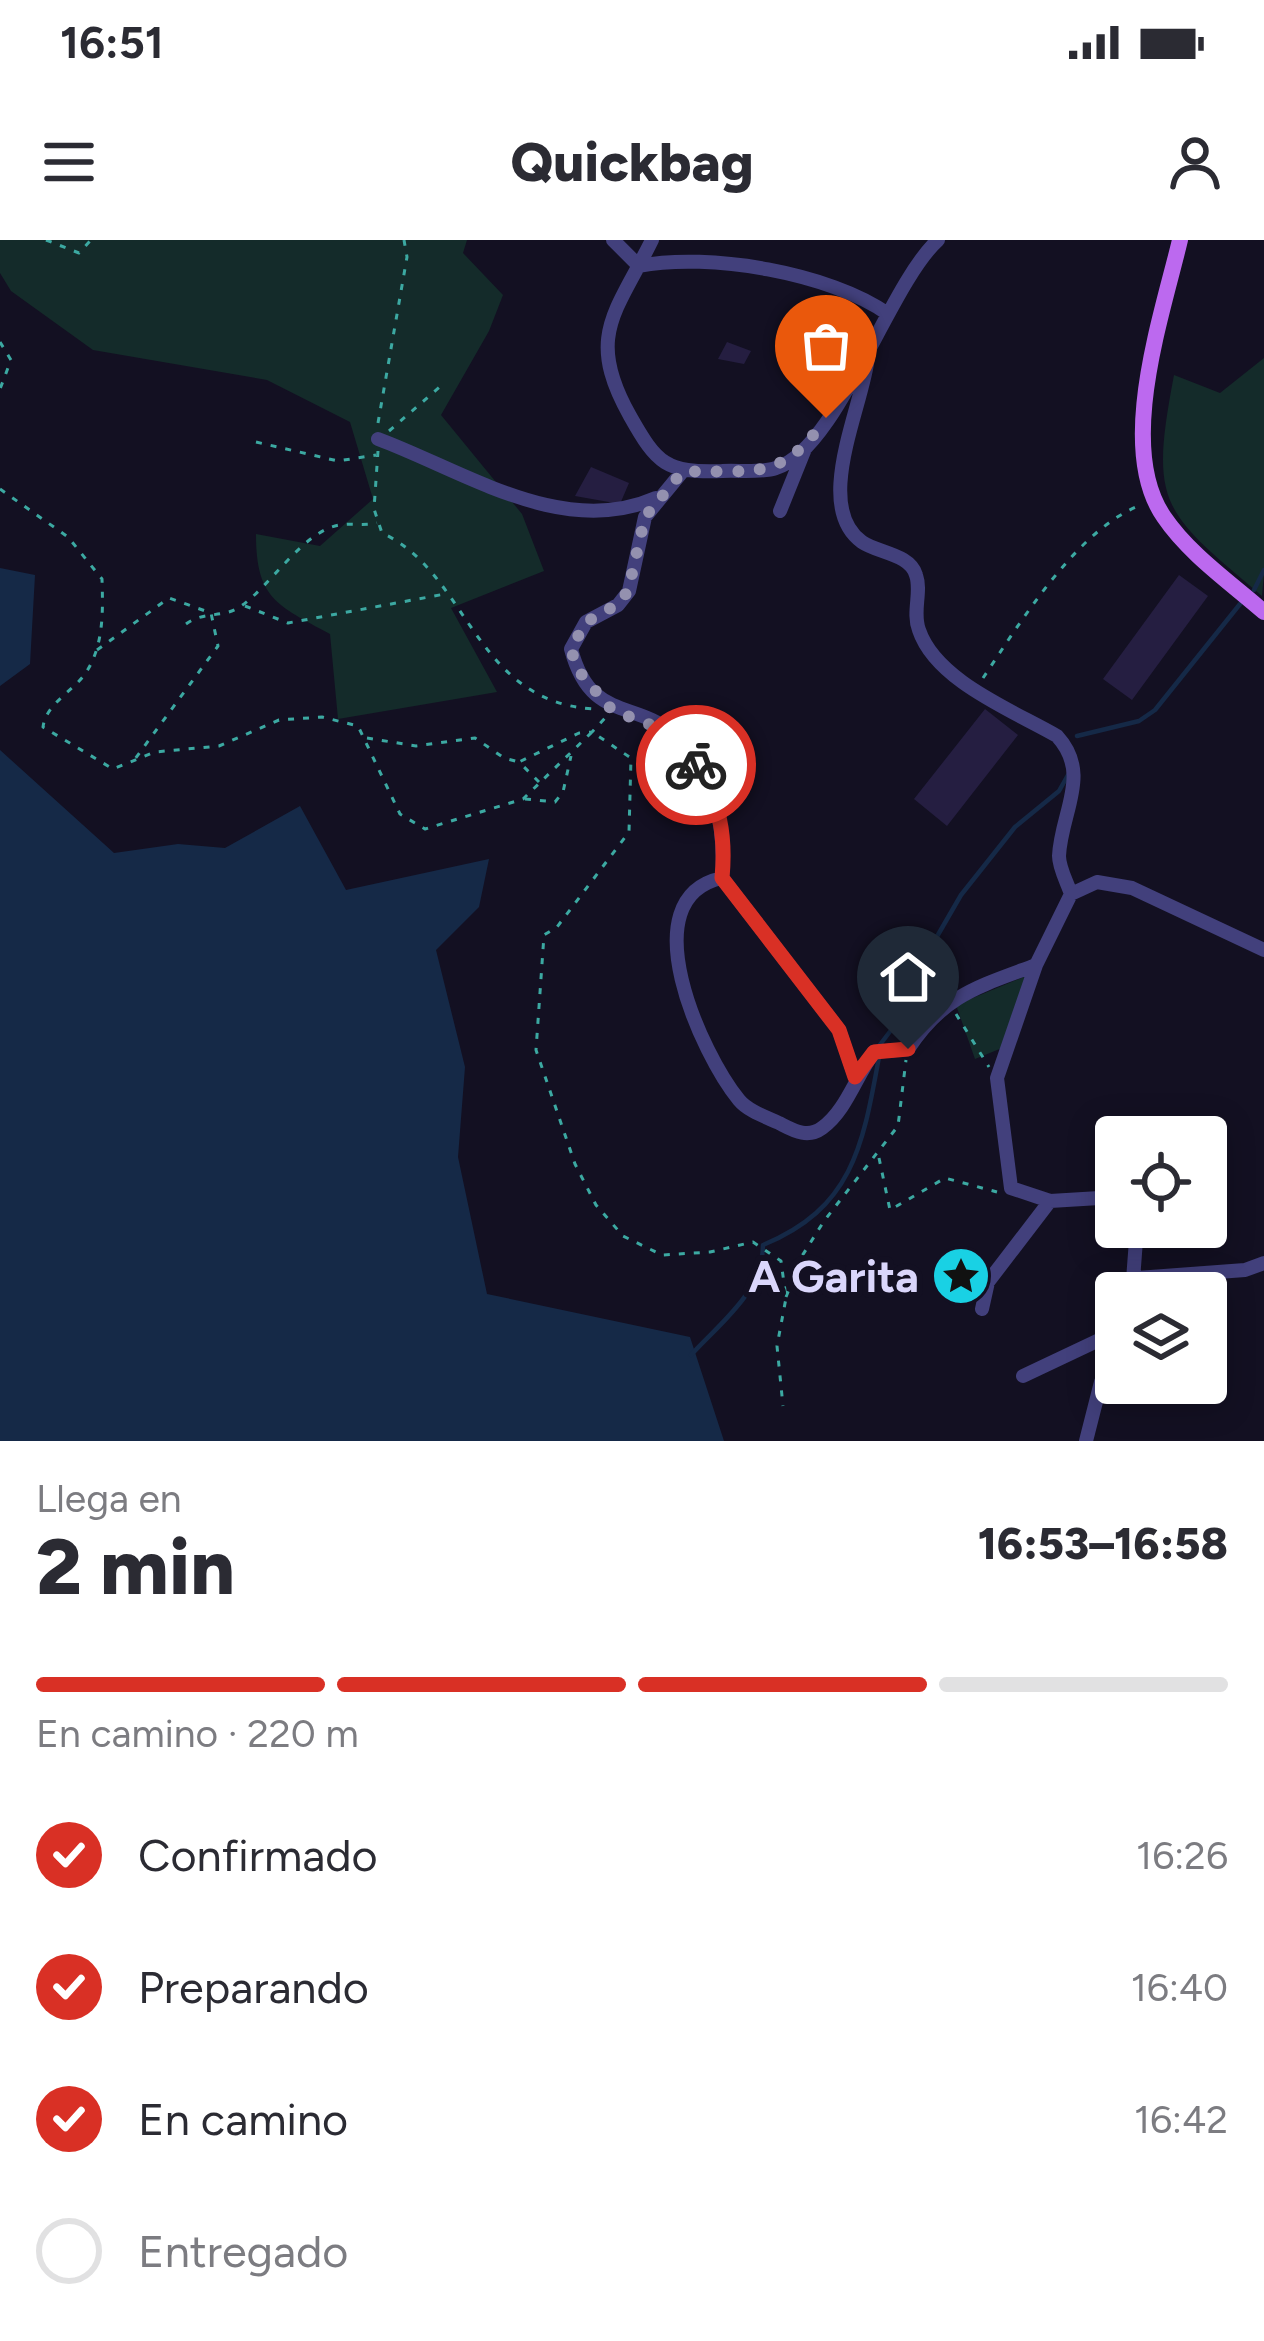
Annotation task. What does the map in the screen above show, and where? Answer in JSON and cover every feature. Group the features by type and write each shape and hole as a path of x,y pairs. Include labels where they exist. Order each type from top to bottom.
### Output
{"main road":[{"path":"1180,240 1143,420 1143,459 1154,500 1176,533 1264,612"}],"street":[{"path":"614,240 639,266"},
{"path":"652,240 611,321 605,360 648,447 682,472 778,468 805,449"},
{"path":"780,511 805,449 868,357 931,243"},
{"path":"639,266 678,258 807,279 862,295 889,314"},
{"path":"868,357 839,472 846,522 861,541 909,563 916,572 919,631 937,659 976,689 1057,736 1071,751 1076,778 1058,860 1071,894"},
{"path":"378,447 560,509 633,508 656,498"},
{"path":"682,472 645,517 628,591 618,604 586,622 571,649 577,669 612,710 674,734 702,774 725,839 722,878 839,1030 855,1077"},
{"path":"722,878 691,892 680,914 679,971 690,1018 742,1105 801,1134 819,1131 843,1105 855,1077 880,1052 908,1049 932,1014 949,1002 1036,965"},
{"path":"1095,1198 1050,1201 1011,1188 998,1078 1036,965 1071,894 1097,882 1132,888 1264,950"},
{"path":"982,1309 988,1282 1050,1201"},
{"path":"1227,1272 1264,1262"},
{"path":"1023,1376 1095,1342"},
{"path":"1086,1441 1095,1404"}],"path":[{"path":"46,240 79,254 91,240"},
{"path":"404,240 407,257 380,395 382,533 416,554 504,670 538,694 584,708 612,710"},
{"path":"0,342 11,360 0,388"},
{"path":"256,442 338,461 378,447 442,385"},
{"path":"0,489 68,537 103,579 97,651 84,675 44,716 43,727 112,769 155,752 219,746 279,720 322,717 358,726 400,814 425,830 523,799 555,802 563,792 572,752"},
{"path":"976,689 1048,585 1129,509 1154,500"},
{"path":"97,651 169,598 211,613 228,613 243,605 288,559 337,525 379,523"},
{"path":"243,605 288,623 445,594"},
{"path":"186,624 211,613"},
{"path":"134,760 218,646 211,613"},
{"path":"523,799 612,710"},
{"path":"519,762 579,733 592,732 631,758 634,775 629,832 557,927 544,935 536,1050 575,1164 596,1205 623,1236 662,1255 710,1252 753,1242 763,1245 781,1261 786,1298"},
{"path":"363,737 416,746 476,738 504,758 519,762 539,783"},
{"path":"949,1002 998,1078"},
{"path":"783,1406 777,1346 786,1298 802,1256 824,1221 879,1157 898,1126 908,1049"},
{"path":"879,1157 890,1210 945,1178 995,1193 1011,1188"}],"green space":[{"path":"0,240 467,240 463,253 503,295 489,331 441,415 522,514 544,571 451,608 497,692 338,719 330,634 273,598 260,573 256,534 320,546 373,499 350,422 267,380 93,350 11,291 0,273"},
{"path":"1264,358 1262,596 1184,523 1164,480 1163,453 1174,375 1220,393"},
{"path":"1026,976 1002,1048 975,1059 956,1005"}],"water":[{"path":"0,568 35,575 30,664 0,686"},
{"path":"0,750 114,853 178,844 225,848 300,806 346,890 489,859 479,907 436,950 465,1067 458,1157 487,1294 690,1337 724,1441 0,1441"}],"building":[{"path":"727,342 751,351 744,364 718,359"},
{"path":"591,467 629,483 620,504 575,496"},
{"path":"1179,575 1208,596 1132,700 1103,679"},
{"path":"985,709 1018,735 947,826 914,799"}],"waterway":[{"path":"1254,590 1264,570"},
{"path":"1077,736 1139,721 1155,710 1240,604"},
{"path":"879,1046 898,1021 913,978 961,895 1015,827 1059,791 1068,775"},
{"path":"691,1355 748,1292 763,1245 817,1212 849,1170 867,1118 879,1057"}],"way so far":[{"path":"696,765 674,734 612,710 577,669 571,649 575,633 618,604 628,591 645,517 682,472 778,468 805,449 826,418"}],"place":[{"name":"A Garita","path":"961,1276"}],"route":[{"path":"696,765 716,803 725,839 722,878 839,1030 855,1077 874,1052 908,1049"}]}
